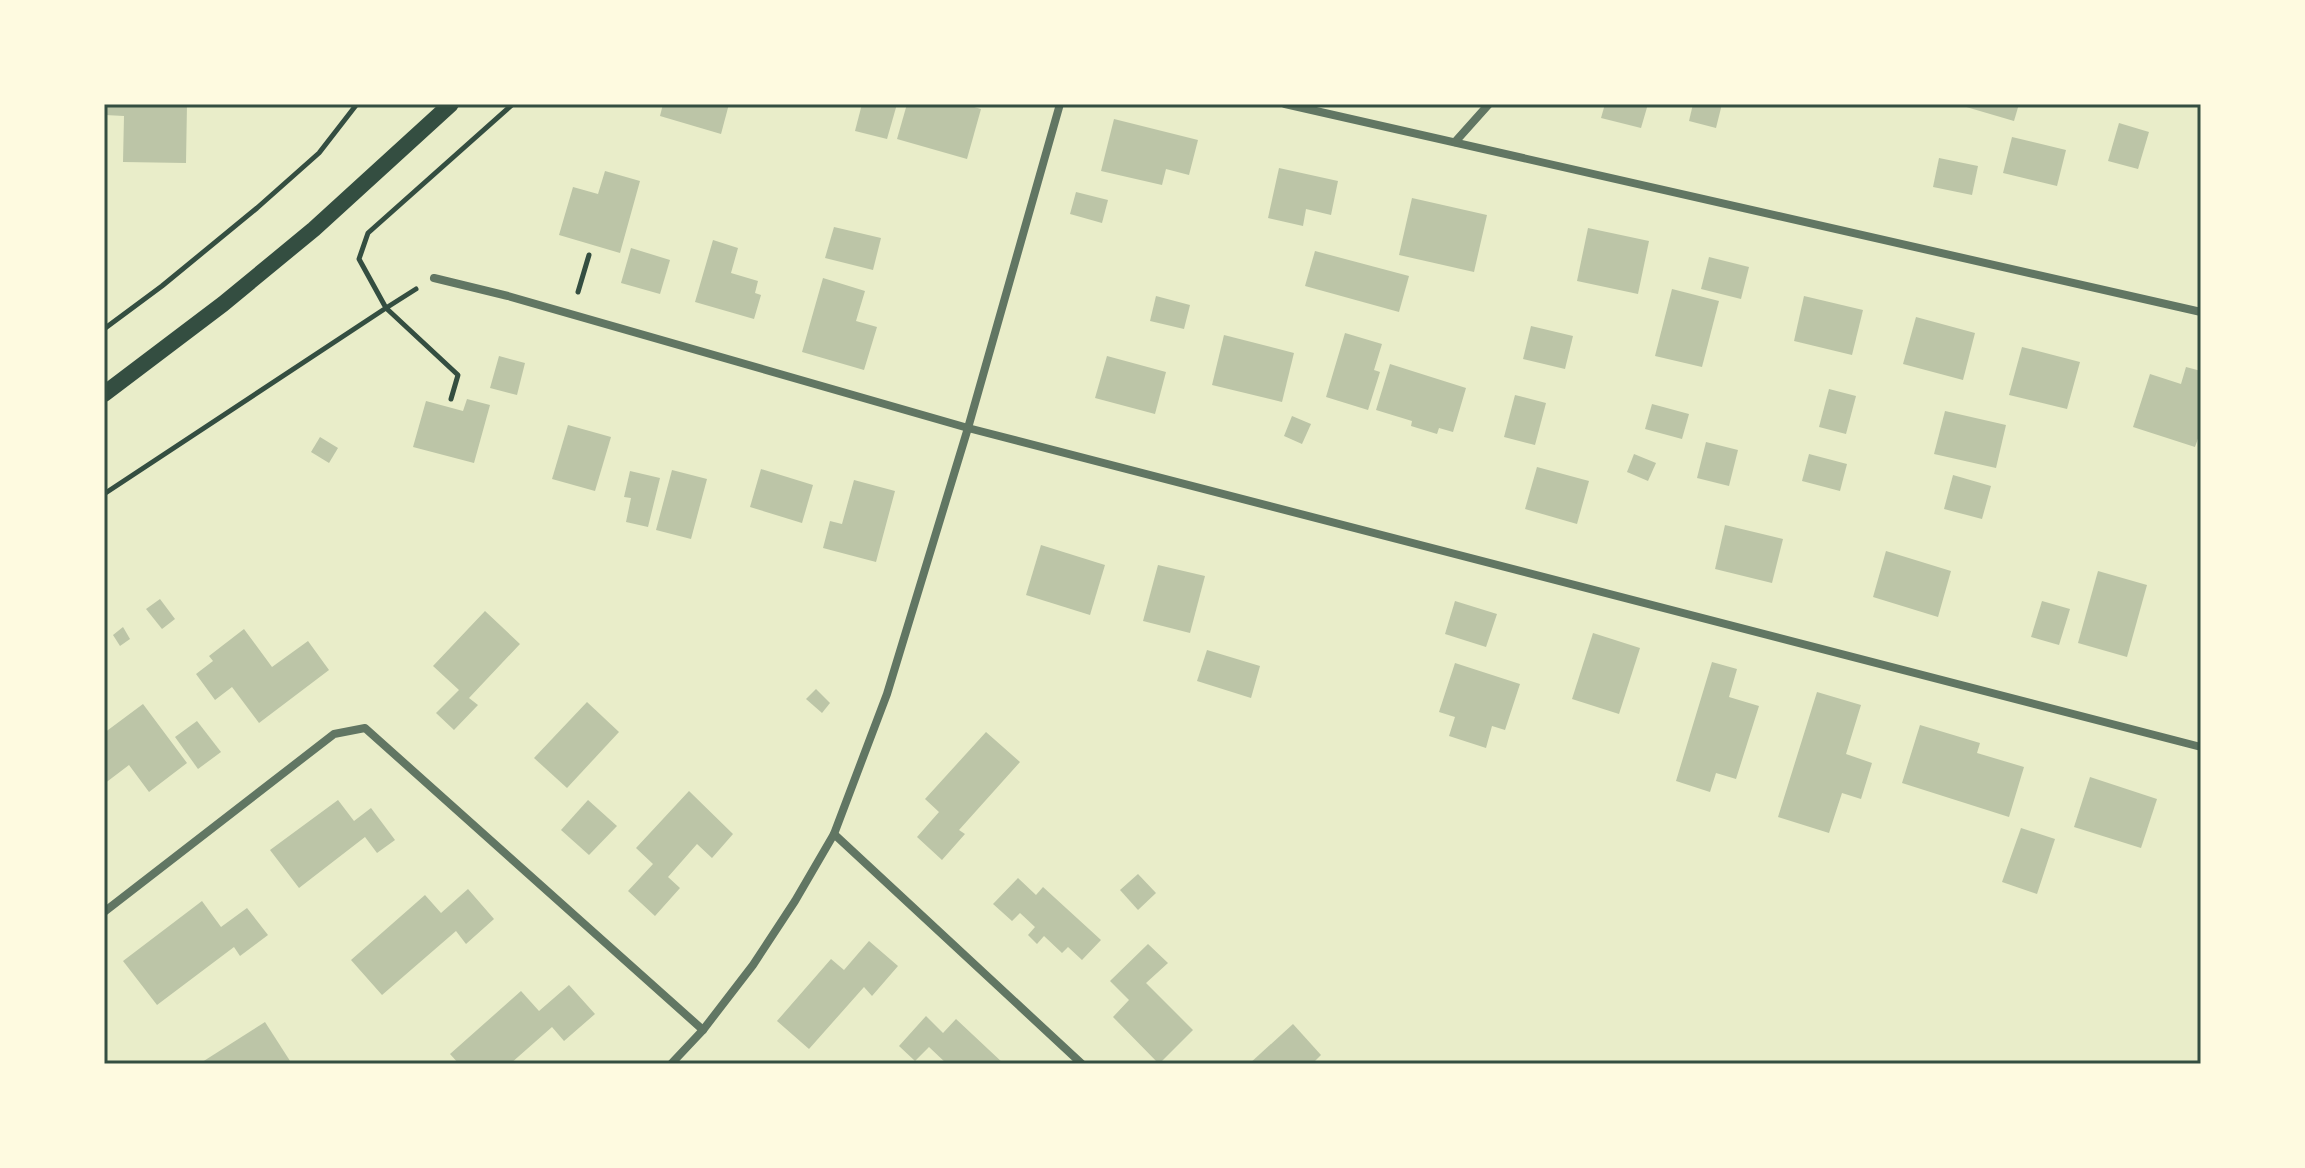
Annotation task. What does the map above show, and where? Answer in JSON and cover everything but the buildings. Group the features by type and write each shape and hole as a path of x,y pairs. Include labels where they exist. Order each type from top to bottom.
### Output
{"main road":[{"path":"104,394 223,304 314,229 451,104"}],"street":[{"path":"671,1064 703,1030 753,965 834,834 887,694 968,428 1060,104"},
{"path":"1285,104 2201,312"},
{"path":"1455,142 1489,104"},
{"path":"434,278 968,428 2201,747"},
{"path":"104,912 334,734 365,728 703,1030"},
{"path":"834,834 1082,1064"}],"path":[{"path":"104,329 162,286 319,153 357,104"},
{"path":"451,399 458,375 386,308 359,259 368,233 513,104"},
{"path":"571,314 589,255"},
{"path":"104,494 434,278"}]}
